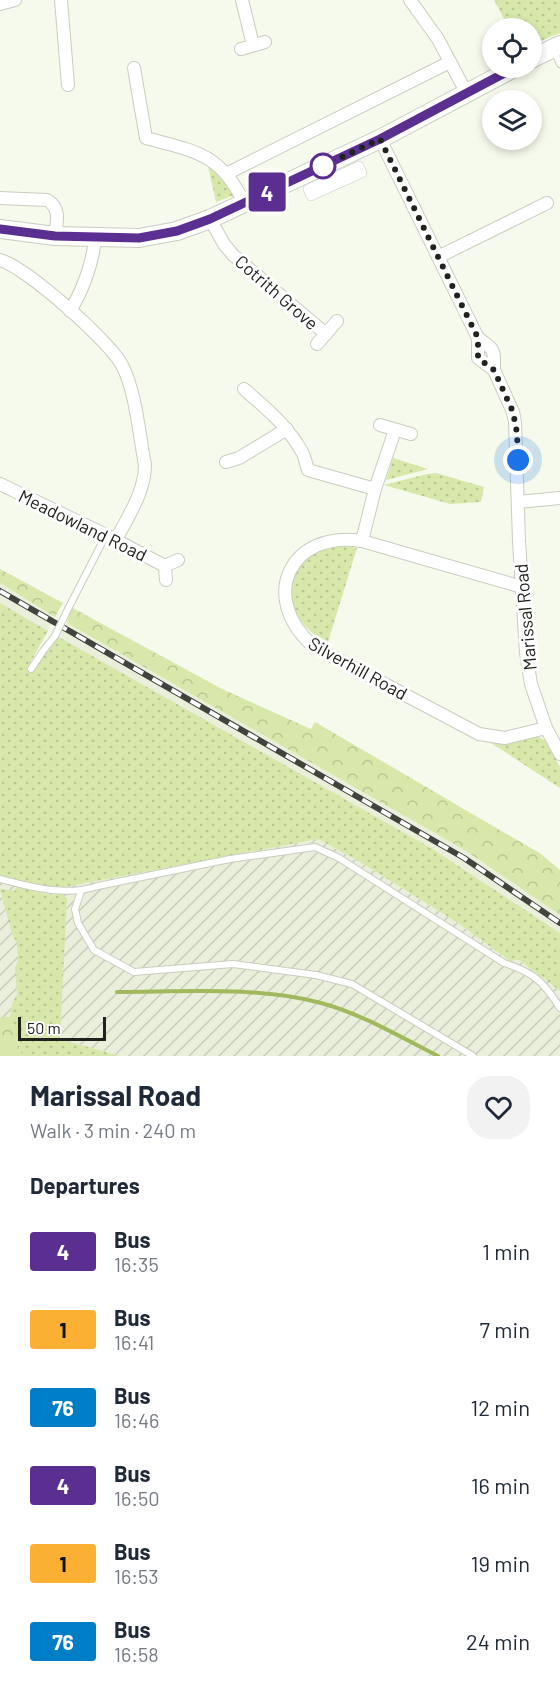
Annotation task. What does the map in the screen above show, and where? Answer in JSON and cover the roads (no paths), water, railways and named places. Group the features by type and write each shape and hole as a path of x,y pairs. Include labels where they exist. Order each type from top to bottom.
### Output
{"main road":[{"path":"542,56 557,53"},
{"path":"0,229 55,236 154,237 210,219 380,139 496,78"}],"street":[{"path":"0,4 15,0"},
{"path":"61,0 68,85"},
{"path":"242,0 253,45"},
{"path":"410,0 438,39 467,94"},
{"path":"226,174 450,62"},
{"path":"134,68 146,138 203,154 235,184 244,203"},
{"name":"Marissal Road","path":"380,139 478,338 478,358 494,370 513,412 524,634 531,684 546,728 560,754"},
{"path":"359,166 362,173 311,196 308,189 359,166"},
{"path":"0,198 51,202 57,216 55,236"},
{"path":"438,257 547,203"},
{"name":"Cotrith Grove","path":"210,219 233,255 326,334"},
{"path":"70,310 79,295 95,238"},
{"path":"0,260 17,267 30,276 70,310 114,352 123,367 132,399 145,465 145,476 142,489 111,537"},
{"name":"Cotrith Grove","path":"317,344 337,321"},
{"path":"244,389 275,416 286,429 303,452 308,470 375,489"},
{"path":"380,425 411,434"},
{"path":"226,462 239,458 286,429"},
{"path":"362,541 375,489 395,430"},
{"name":"Meadowland Road","path":"0,484 111,537 165,566"},
{"path":"518,502 560,498"},
{"name":"Silverhill Road","path":"522,587 362,541 335,539 312,547 294,564 284,596 287,612 300,634 313,646 479,734 505,738 546,728"},
{"name":"Meadowland Road","path":"165,566 178,560"},
{"name":"Meadowland Road","path":"165,566 166,580"}],"lane":[{"path":"31,669 56,636 69,607 111,537"},
{"path":"0,879 46,890 81,891 230,859 315,847 339,858 504,963 525,969 549,989 560,1008"},
{"path":"81,891 75,909 76,916 94,950 134,972 233,964 316,975 352,984 473,1056"}],"waterway":[{"path":"117,992 220,991 298,998 351,1013 438,1056"}],"railway":[{"path":"0,591 464,858 560,923"}]}
